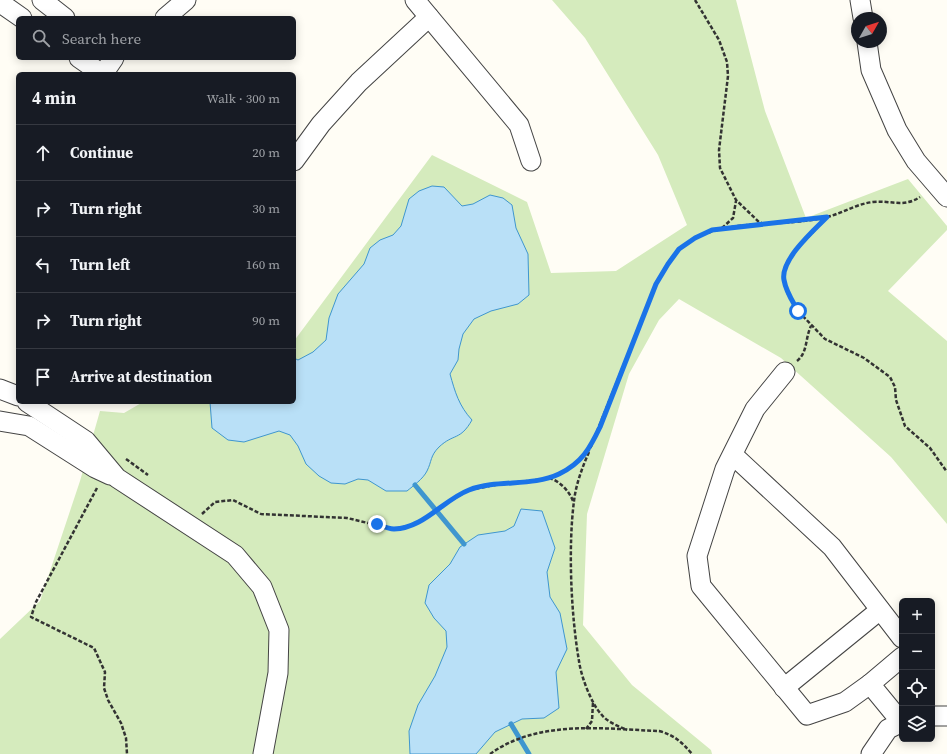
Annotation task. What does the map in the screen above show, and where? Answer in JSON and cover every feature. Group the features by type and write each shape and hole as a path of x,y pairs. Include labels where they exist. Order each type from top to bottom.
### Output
{"street":[{"path":"42,0 62,16"},
{"path":"167,16 186,0"},
{"path":"415,0 519,125 531,161"},
{"path":"860,0 862,12"},
{"path":"2,4 19,16"},
{"path":"296,158 322,124 359,82 429,17"},
{"path":"868,48 871,70 897,130 916,161 947,197"},
{"path":"82,60 99,72"},
{"path":"104,72 112,60"},
{"path":"785,372 756,409 726,469 697,556 701,586 806,715 845,702 870,684 899,660"},
{"path":"0,389 16,395"},
{"path":"30,404 86,441 108,480"},
{"path":"0,422 29,426 95,468 108,480 235,555 262,586 279,630 278,673 263,754"},
{"path":"733,455 832,547 899,634"},
{"path":"784,688 880,610"},
{"path":"870,684 899,718"},
{"path":"935,716 947,716"},
{"path":"871,754 888,729 899,724"}],"path":[{"path":"695,0 719,40 726,62 728,76 719,150 720,168 736,200 760,222 765,224"},
{"path":"627,730 601,715 593,702 579,663 572,594 572,533 574,504 580,474 656,284 679,249 695,238 712,230 827,217 857,205 875,202 911,203 920,198"},
{"path":"721,229 733,218 736,200"},
{"path":"827,217 796,250 786,266 783,279 788,294 798,311 825,339 864,358 890,377 895,387 896,400 905,426 930,448 947,472"},
{"path":"785,372 801,358 807,345 808,332 811,326"},
{"path":"196,509 202,514 215,502 233,500 261,514 347,518 393,529 409,526 424,519 448,502 469,490 548,478 560,474 576,463 590,449"},
{"path":"120,455 152,478"},
{"path":"548,478 560,483 571,497 574,504"},
{"path":"108,480 36,602 31,617 94,648 105,672 104,688 108,700 122,723 126,738 127,754"},
{"path":"585,729 592,721 593,702"},
{"path":"490,754 511,742 536,734 567,728 659,731 672,734 683,743 692,754"}],"green space":[{"path":"552,0 736,0 765,111 806,218 908,179 947,226 947,230 888,291 947,341 947,524 891,457 781,358 679,299 659,320 629,374 587,514 583,625 632,685 711,750 712,754 0,754 0,639 40,601 80,481 100,411 124,413 140,404 296,404 296,338 432,155 527,202 551,273 616,271 687,225 658,155 585,38"}],"water":[{"path":"432,186 444,187 462,206 473,204 490,195 503,198 512,205 516,228 528,254 529,295 518,304 491,311 474,319 463,334 458,360 450,374 461,404 472,420 468,427 436,450 423,477 407,491 386,491 368,480 358,479 345,484 331,483 319,476 306,464 298,446 290,435 279,431 244,442 228,440 212,428 210,404 296,404 296,359 298,360 313,352 326,340 329,318 338,294 364,264 370,248 380,240 393,235 401,226 409,199 419,191"},
{"path":"521,509 542,511 555,548 547,572 550,597 560,613 567,649 556,672 559,708 544,718 522,719 495,732 476,754 410,754 409,731 418,705 435,676 447,647 446,631 434,618 425,603 429,585 450,564 460,547 478,535 505,531 514,526"}],"waterway":[{"path":"415,485 464,544"},
{"path":"511,724 529,754"}],"route":[{"path":"377,524 393,529 409,526 424,519 448,502 469,490 500,484 545,479 560,474 576,463 590,449 600,427 656,284 679,249 695,238 712,230 827,217 809,234 796,250 786,266 783,279 788,294 798,311"}]}
